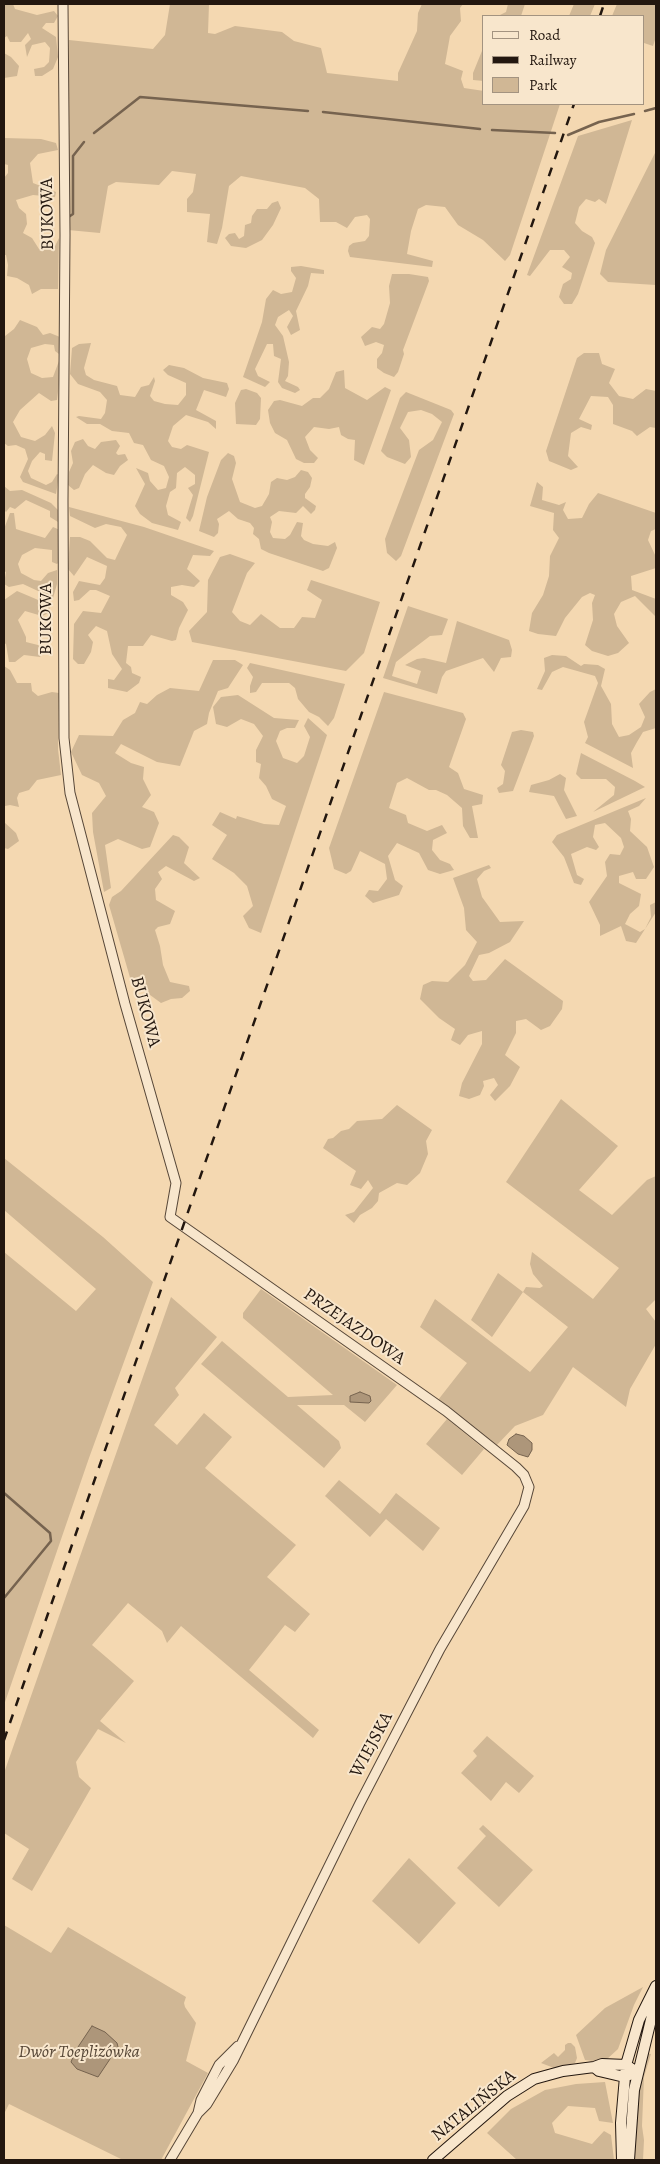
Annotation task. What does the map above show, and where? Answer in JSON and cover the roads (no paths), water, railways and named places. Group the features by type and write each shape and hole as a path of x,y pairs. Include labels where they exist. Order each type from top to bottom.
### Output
{"main road":[{"path":"622,2160 621,2123 626,2064 639,2020 656,1986"},
{"path":"629,2160 631,2111 637,2072 656,1999"},
{"name":"NATALIŃSKA","path":"434,2160 519,2088 534,2079 557,2072 594,2067 602,2064 626,2064"},
{"path":"626,2064 637,2072"},
{"name":"NATALIŃSKA","path":"594,2067 600,2071 625,2077"},
{"path":"625,2077 637,2072"}],"street":[{"name":"BUKOWA","path":"63,4 66,234 63,500 64,738 70,793 125,1004 176,1183 170,1208 170,1218"},
{"name":"PRZEJAZDOWA","path":"170,1218 432,1401 516,1467"},
{"name":"WIEJSKA","path":"170,2160 198,2113 207,2104 233,2061 333,1856 440,1649 526,1502 528,1484 524,1475 516,1467"}],"waterway":[{"path":"94,133 140,97 308,111"},
{"path":"645,111 656,108"},
{"path":"323,112 480,129"},
{"path":"568,135 599,122 634,114"},
{"path":"492,130 555,133"},
{"path":"67,218 73,214 73,156 84,142"},
{"path":"4,1493 50,1533 51,1541 4,1598"}],"railway":[{"path":"600,15 604,4"},
{"path":"4,1740 574,105"}],"park label":[{"name":"Dwór Toeplizówka","path":"79,2053"}]}
